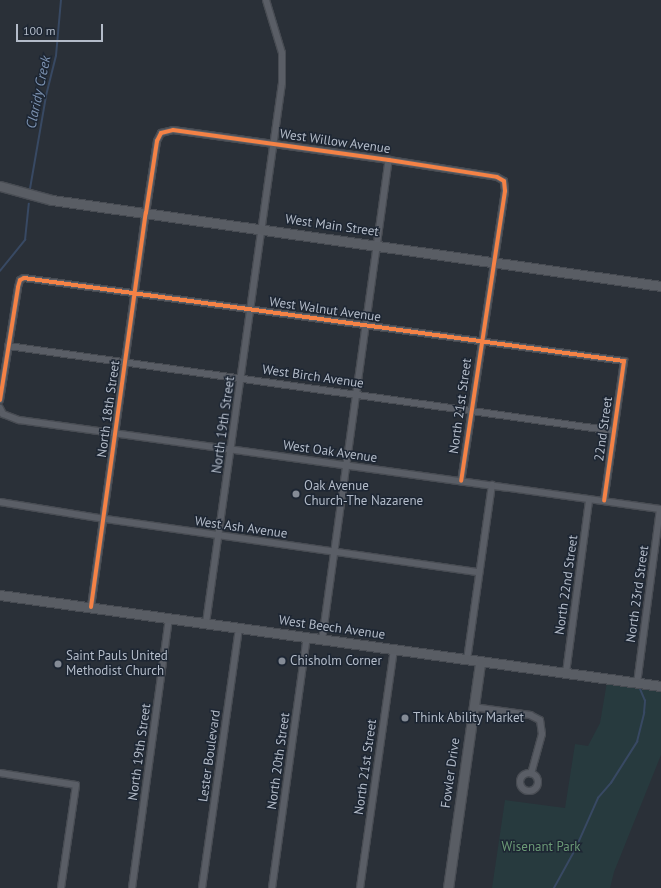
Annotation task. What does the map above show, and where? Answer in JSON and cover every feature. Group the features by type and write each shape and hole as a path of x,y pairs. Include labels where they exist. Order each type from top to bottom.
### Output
{"street":[{"name":"North 19th Street","path":"206,623 232,450 283,66 278,37 266,0"},
{"name":"West Willow Avenue","path":"161,133 172,130 390,160 497,177 504,181"},
{"name":"North 18th Street","path":"91,607 105,519 146,213 157,141 161,133"},
{"path":"322,640 390,160"},
{"name":"North 21st Street","path":"461,481 493,262 505,191 504,181"},
{"name":"West Main Street","path":"0,186 52,200 661,286"},
{"name":"West Walnut Avenue","path":"8,346 18,288 20,280 24,278 624,361"},
{"path":"0,400 8,346"},
{"name":"West Birch Avenue","path":"8,346 614,431"},
{"name":"22nd Street","path":"604,501 624,361"},
{"name":"West Oak Avenue","path":"0,408 3,414 19,420 492,485 589,500 660,508"},
{"path":"467,660 492,485"},
{"name":"North 22nd Street","path":"566,673 589,500"},
{"name":"West Ash Avenue","path":"0,502 219,536 479,572"},
{"name":"North 23rd Street","path":"637,683 660,508"},
{"name":"West Beech Avenue","path":"0,595 661,686"},
{"name":"North 19th Street","path":"132,888 169,618"},
{"name":"Lester Boulevard","path":"202,888 239,628"},
{"name":"North 20th Street","path":"272,888 307,637"},
{"name":"North 21st Street","path":"360,888 394,650"},
{"name":"Fowler Drive","path":"448,888 480,662"},
{"path":"473,707 530,715 540,720 542,734 531,774"},
{"path":"0,773 76,785 61,888"}],"green space":[{"name":"Wisenant Park","path":"607,682 661,689 661,755 614,872 610,888 492,888 505,800 565,808 575,744 588,746 600,723"}],"waterway":[{"name":"Claridy Creek","path":"30,189 46,96 56,56 61,0"},
{"name":"Claridy Creek","path":"0,271 25,240 29,204"},
{"path":"554,888 575,850 598,798 611,783 637,742 644,713 645,701 639,687"}],"cycle path":[{"path":"91,607 146,213 157,141 161,133 173,130 389,160 497,177 504,181 505,191 461,481"},
{"path":"0,400 18,287 20,280 24,278 624,361 604,501"}],"place":[{"name":"Oak Avenue Church-The Nazarene","path":"296,494"},
{"name":"Chisholm Corner","path":"282,661"},
{"name":"Saint Pauls United Methodist Church","path":"58,664"},
{"name":"Think Ability Market","path":"405,718"}]}
